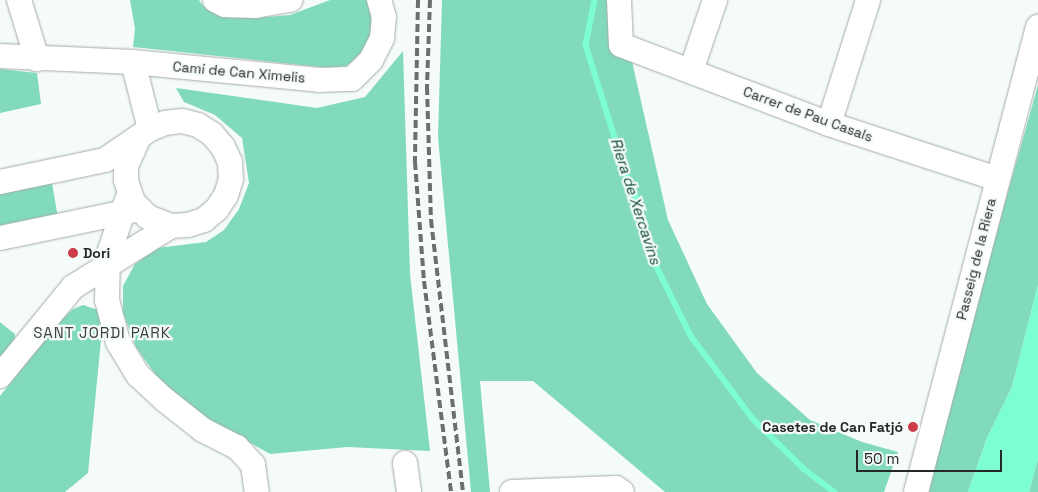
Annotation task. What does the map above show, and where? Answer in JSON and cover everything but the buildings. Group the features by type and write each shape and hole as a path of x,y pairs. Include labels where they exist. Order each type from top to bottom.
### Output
{"street":[{"path":"19,0 37,59"},
{"path":"214,0 225,5 255,6 290,0"},
{"name":"Camí de Can Ximelis","path":"0,56 133,62 319,80 352,79 372,60 382,38 384,17 379,0"},
{"name":"Carrer de Pau Casals","path":"619,0 621,45 829,124 997,179"},
{"path":"691,71 715,0"},
{"path":"829,124 868,0"},
{"name":"Passeig de la Riera","path":"916,492 1038,26"},
{"path":"133,62 143,135 126,166 130,205 108,265 107,300 118,342 138,375 203,430 237,447 253,465 257,492"},
{"path":"0,182 105,160 165,123 182,121 198,125 212,134 223,147 230,162 228,187 217,209 196,222 171,226 73,287 0,376"},
{"path":"0,238 130,205 154,220 171,226"},
{"path":"73,287 92,287 107,300"},
{"path":"405,464 408,492"},
{"path":"512,492 616,488 622,492"}],"shaded area":[{"path":"130,0 199,0 203,6 228,18 255,18 290,15 330,0 368,0 374,29 366,52 346,66 330,68 133,47 135,29"},
{"path":"442,0 618,0 668,220 707,304 757,373 810,420 862,442 898,452 884,492 665,492 533,381 480,381 490,492 471,492 438,137"},
{"path":"403,51 410,274 430,451 348,447 270,454 194,411 164,387 136,347 123,313 123,286 135,264 157,248 206,242 224,230 239,209 249,183 242,138 215,115 184,102 176,88 317,108 365,97"},
{"path":"0,69 37,73 41,104 0,113"},
{"path":"1038,85 1038,285 1012,387 987,438 968,492 929,492 951,395"},
{"path":"52,183 58,218 0,230 0,193"},
{"path":"1038,285 1038,458 1029,492 968,492 987,438 1012,387"},
{"path":"83,305 98,310 102,330 88,473 65,492 0,492 0,396 57,324 73,309"},
{"path":"0,322 15,334 15,343 0,362"},
{"path":"1038,458 1038,492 1029,492"}],"waterway":[{"name":"Riera de Xercavins","path":"595,0 586,45 627,176 639,203 652,257 691,336 753,419 804,469 834,492"}],"railway":[{"path":"418,0 415,162 424,281 451,492"},
{"path":"430,0 427,87 431,220 463,492"}],"place":[{"name":"Dori","path":"73,253"},
{"name":"Casetes de Can Fatjó","path":"913,427"}],"district":[{"name":"SANT JORDI PARK","path":"102,333"}]}
